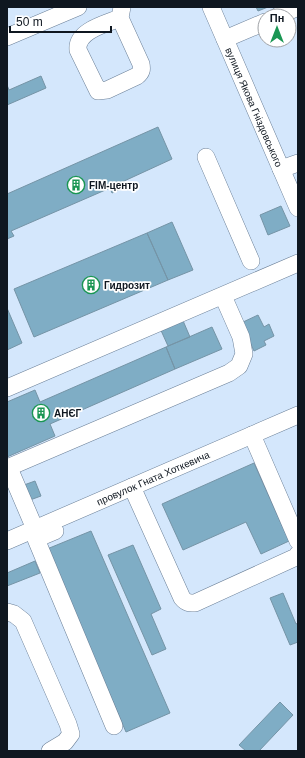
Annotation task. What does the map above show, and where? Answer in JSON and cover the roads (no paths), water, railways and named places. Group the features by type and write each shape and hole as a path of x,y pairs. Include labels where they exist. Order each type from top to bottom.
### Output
{"street":[{"path":"7,37 78,7"},
{"name":"вулиця Якова Гніздовського","path":"211,7 298,208"},
{"path":"225,39 257,25"},
{"path":"206,157 251,262"},
{"path":"281,169 298,163"},
{"path":"7,388 298,263"},
{"path":"35,529 8,468 229,373 239,366 244,354 241,337 223,296"},
{"name":"провулок Гната Хоткевича","path":"7,541 134,491 298,415"},
{"path":"252,435 298,541"},
{"path":"114,726 36,540 134,491 182,598 185,602 195,603 296,557 298,554"},
{"path":"7,612 14,614 23,621 68,724 71,734 65,742 50,751"}],"place":[{"name":"FIM-центр","path":"76,185"},
{"name":"Гидрозит","path":"91,285"},
{"name":"АНЄГ","path":"41,413"}]}
